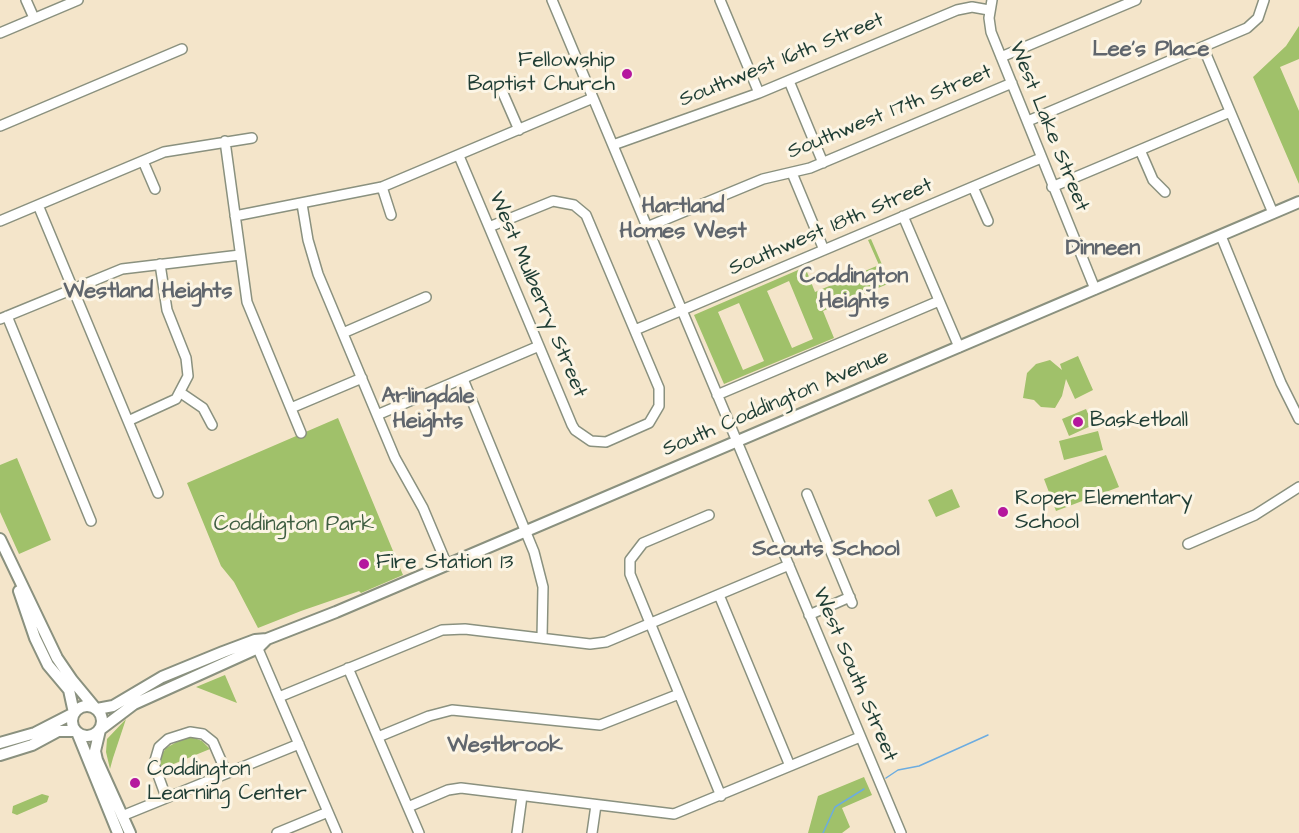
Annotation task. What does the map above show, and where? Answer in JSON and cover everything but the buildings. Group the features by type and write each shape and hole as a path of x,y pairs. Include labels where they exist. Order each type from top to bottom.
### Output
{"main road":[{"name":"South Coddington Avenue","path":"100,729 134,704 267,639 447,565 1299,202"},
{"path":"0,539 35,622 38,626 43,625 57,658 72,680"},
{"path":"11,565 35,638 48,665 71,695 74,713 72,723 118,833"},
{"path":"35,638 42,640 53,661 89,698 102,718 96,755 129,833"},
{"name":"South Coddington Avenue","path":"97,709 113,706 162,677 256,644"},
{"path":"58,722 67,699 60,680"},
{"path":"89,698 112,703 127,697"},
{"path":"0,743 28,736 58,722 84,706 97,709"},
{"path":"39,742 58,731 76,732 87,736 100,729"},
{"path":"0,755 60,735 72,738 81,746"}],"street":[{"path":"26,0 34,18"},
{"path":"0,33 78,0"},
{"name":"West South Street","path":"552,0 901,833"},
{"path":"720,0 759,93"},
{"name":"Southwest 17th Street","path":"1001,57 1136,0"},
{"path":"1028,121 1247,28 1262,10 1264,0"},
{"name":"Southwest 16th Street","path":"613,145 759,93 957,10 991,5"},
{"name":"West Lake Street","path":"991,5 990,32 1095,289"},
{"path":"1203,47 1273,213"},
{"path":"0,126 182,49"},
{"path":"789,81 823,163"},
{"name":"Southwest 17th Street","path":"647,227 762,179 792,173 823,163 1012,83"},
{"path":"502,91 519,130"},
{"path":"235,216 382,188 593,98"},
{"path":"1052,187 1230,112"},
{"path":"0,220 178,148 252,138"},
{"path":"225,141 249,308 301,433"},
{"path":"1140,150 1153,180 1165,192"},
{"name":"West Mulberry Street","path":"459,156 572,425 580,435 591,441 612,441 642,428 652,419 659,406 659,388 635,330"},
{"name":"Southwest 18th Street","path":"635,330 1041,158"},
{"path":"143,161 155,189"},
{"path":"792,173 824,250"},
{"path":"973,187 988,221"},
{"path":"382,188 391,215"},
{"path":"489,227 549,202 561,201 574,205 589,221 635,330"},
{"path":"302,204 312,256 377,415 447,565"},
{"path":"38,205 158,493"},
{"path":"903,216 959,347"},
{"path":"1221,236 1281,383 1299,419"},
{"path":"91,521 3,318 122,270 240,255"},
{"path":"128,421 170,403 181,393 188,376 188,368 167,310 160,264"},
{"path":"343,333 426,297"},
{"path":"717,395 939,301"},
{"path":"377,415 539,346"},
{"path":"291,408 362,378"},
{"path":"463,379 526,531 543,587 542,638"},
{"path":"181,393 202,408 212,425"},
{"path":"1188,544 1255,515 1299,487"},
{"path":"807,494 851,600 809,615"},
{"path":"709,515 650,539 637,548 629,560 631,580 721,796"},
{"path":"279,697 442,630 465,629 598,644 789,565"},
{"path":"718,595 790,766"},
{"path":"256,644 337,833"},
{"path":"348,668 419,833"},
{"path":"378,737 429,716 463,710 600,725 678,694"},
{"path":"166,797 154,764 159,747 168,739 190,732 203,734 215,747 226,772"},
{"path":"408,807 454,789 674,814 861,737"},
{"path":"122,816 299,744"},
{"path":"517,833 522,796"},
{"path":"592,833 596,806"},
{"path":"278,833 328,812"}],"green space":[{"path":"1299,26 1299,59 1280,67 1299,111 1299,184 1253,77 1286,46"},
{"path":"871,239 890,283 823,311 834,338 724,384 694,315 805,267 815,292 879,265 868,240","holes":["789,281 813,339 792,348 767,291","739,303 764,361 743,370 718,312"]},
{"path":"1078,356 1093,390 1075,399 1066,379 1062,396 1055,408 1041,407 1034,400 1023,398 1027,373 1036,364 1050,360 1062,370 1060,364"},
{"name":"Basketball","path":"1086,409 1093,425 1069,436 1062,419"},
{"name":"Coddington Park","path":"338,418 403,575 361,593 359,591 258,628 234,582 221,566 187,483"},
{"path":"1098,431 1103,450 1064,460 1059,441"},
{"path":"1106,455 1119,487 1056,511 1044,479"},
{"path":"17,458 51,540 19,554 0,512 0,465"},
{"path":"952,489 960,507 936,517 928,500"},
{"path":"225,675 237,703 196,687"},
{"path":"126,719 110,769 106,752 107,739"},
{"path":"192,737 202,741 210,749 159,770 159,759 166,748 182,739"},
{"path":"864,777 872,795 842,808 850,827 842,833 808,833 818,796"},
{"path":"42,794 49,796 47,802 17,815 12,813 13,806"}],"waterway":[{"path":"886,778 898,770 919,766 988,735"},
{"path":"823,833 835,807 864,789"}],"place":[{"name":"Fellowship Baptist Church","path":"627,74"},
{"name":"Basketball","path":"1078,422"},
{"name":"Roper Elementary School","path":"1003,512"},
{"name":"Fire Station 13","path":"364,564"},
{"name":"Coddington Learning Center","path":"135,783"}],"district":[{"name":"Lee's Place","path":"1151,50"},
{"name":"Hartland Homes West","path":"683,220"},
{"name":"Dinneen","path":"1103,249"},
{"name":"Coddington Heights","path":"854,290"},
{"name":"Westland Heights","path":"148,292"},
{"name":"Arlingdale Heights","path":"428,410"},
{"name":"Scouts School","path":"826,550"},
{"name":"Westbrook","path":"505,746"}]}
